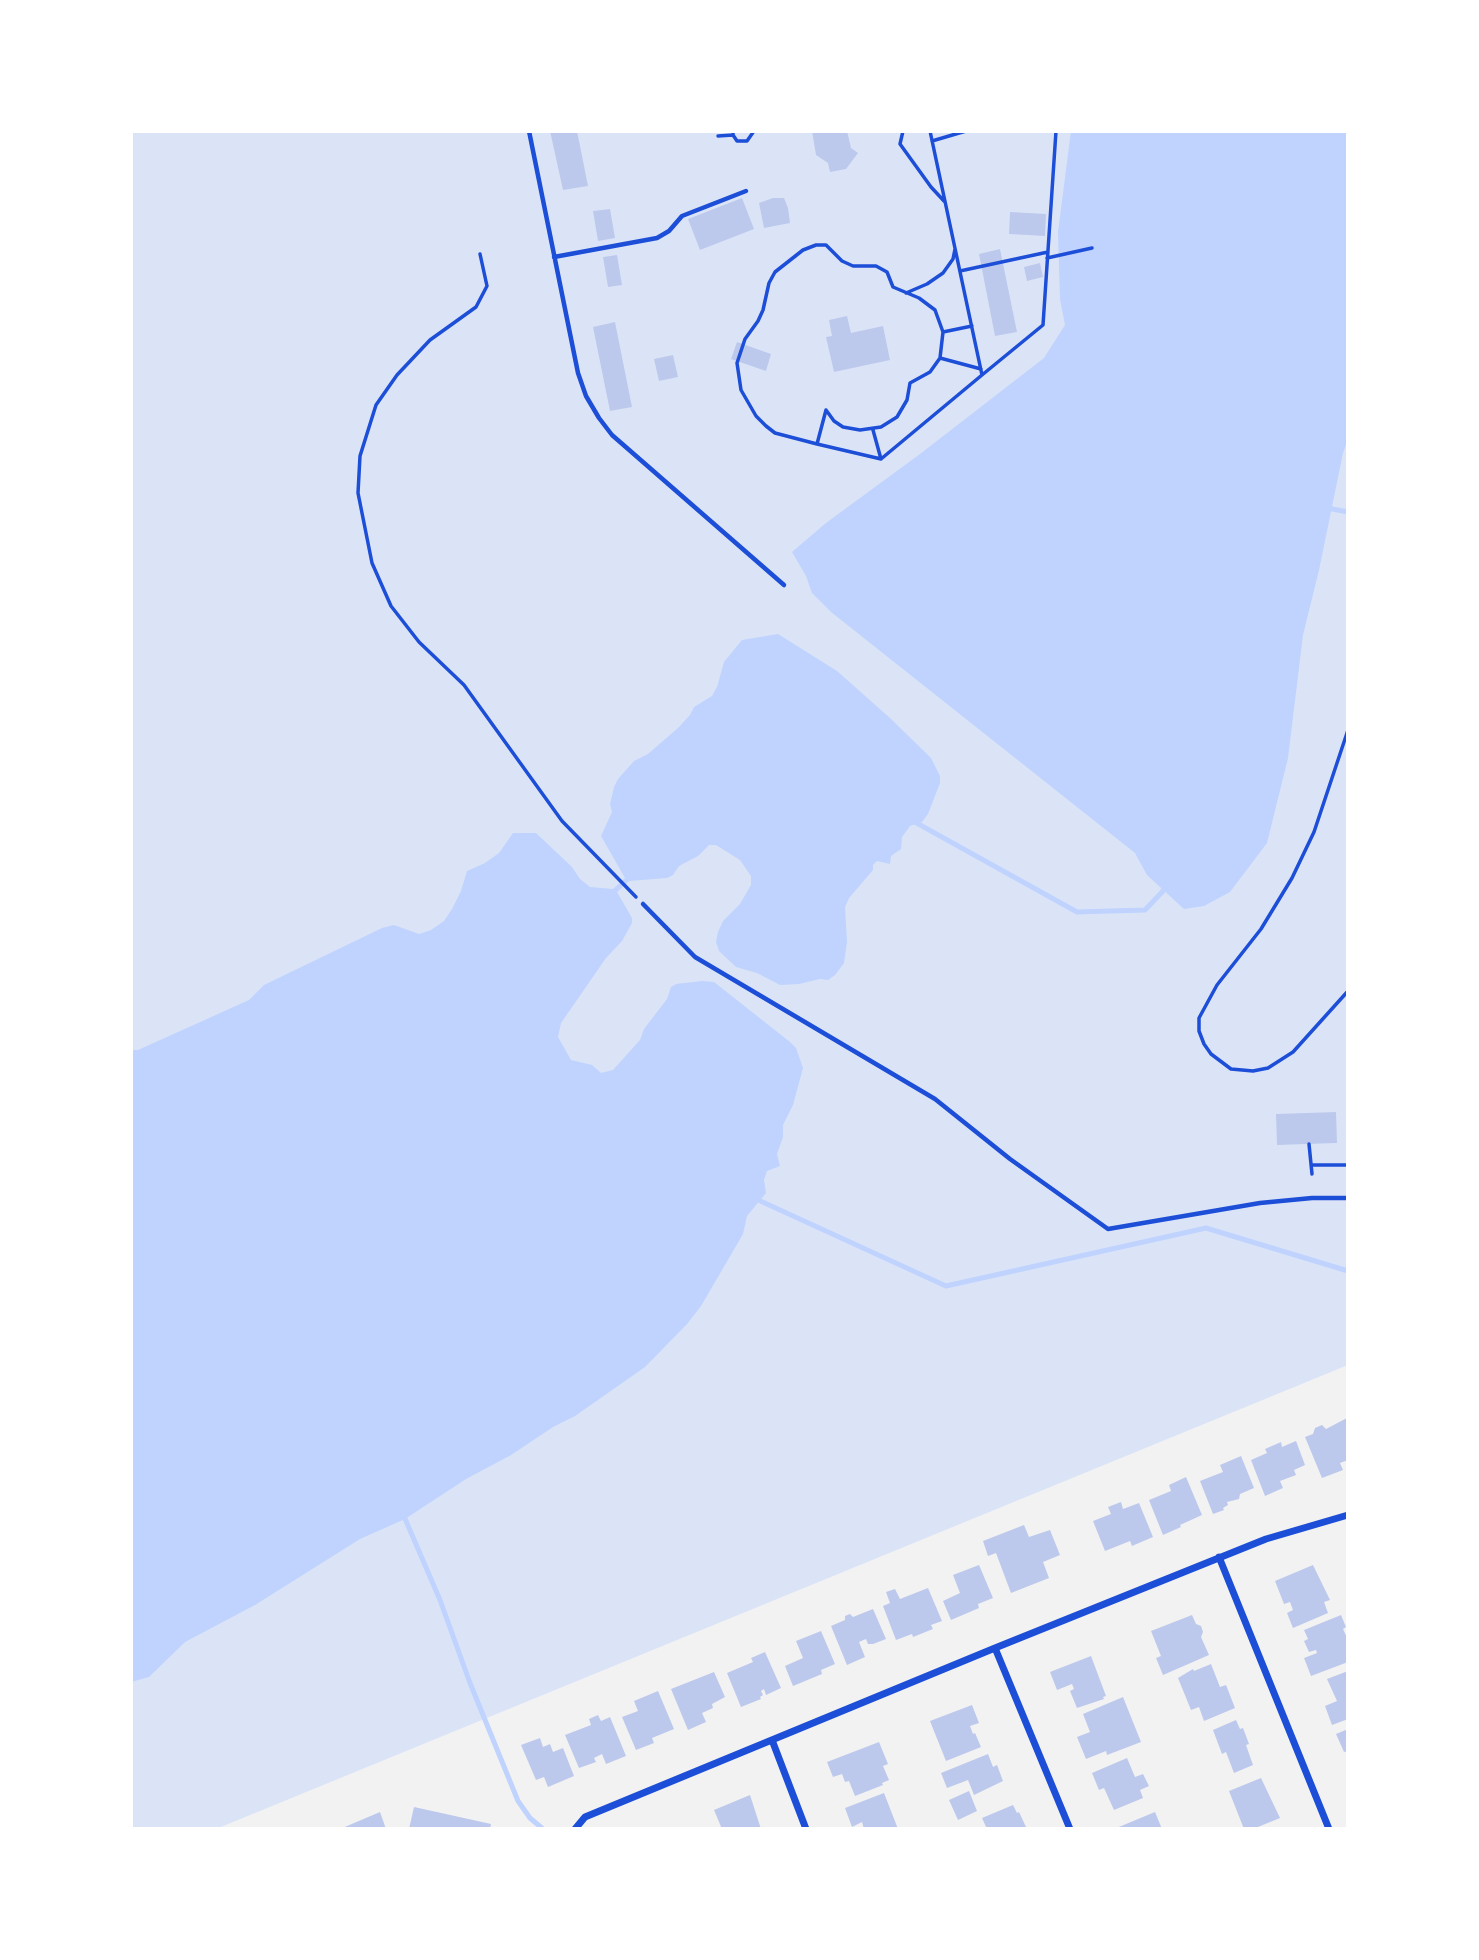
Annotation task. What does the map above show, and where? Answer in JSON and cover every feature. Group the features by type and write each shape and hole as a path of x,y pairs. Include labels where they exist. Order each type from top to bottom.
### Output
{"street":[{"path":"575,1829 585,1817 995,1647 1266,1539 1348,1515"},
{"path":"1219,1557 1329,1829"},
{"path":"995,1647 1070,1829"},
{"path":"772,1740 806,1829"}],"lane":[{"path":"529,131 578,373 586,396 612,435 784,584"},
{"path":"554,257 657,238 669,231 682,216 746,191"},
{"path":"643,904 695,957 935,1099 1010,1160 1108,1229 1259,1203 1348,1198"}],"path":[{"path":"719,136 733,133 737,141 747,141 754,131"},
{"path":"903,131 900,144 944,202"},
{"path":"930,131 982,375"},
{"path":"932,141 966,131"},
{"path":"881,459 1043,325 1056,131"},
{"path":"817,444 826,410 834,421 843,427 873,430 891,422 907,400 910,383 930,372 940,358 943,332 935,310 927,302 893,287 887,272 876,265 853,266 842,261 826,245 816,245 803,250 775,272 758,321 739,352 737,363 741,390 756,416 775,433 817,444 881,459"},
{"path":"906,293 943,273 953,259 955,247"},
{"path":"1048,258 1092,248"},
{"path":"960,271 1048,252"},
{"path":"480,254 488,286 476,307 430,340 397,375 376,405 360,456 358,493 372,564 391,606 419,642 464,685 562,821 635,896"},
{"path":"943,332 972,326"},
{"path":"940,358 981,369"},
{"path":"873,430 881,459"},
{"path":"1348,730 1314,832 1292,878 1262,929 1211,996 1199,1018 1199,1031 1212,1054 1231,1069 1253,1071 1268,1068 1293,1052 1348,991"},
{"path":"1309,1144 1312,1174"},
{"path":"1311,1165 1348,1165"}],"shaded area":[{"path":"131,131 1348,131 1348,1365 216,1829 131,1829"}],"water":[{"path":"1071,131 1348,131 1348,439 1303,635 1288,758 1267,843 1230,892 1204,906 1184,909 1147,875 1135,853 831,612 812,593 792,552 826,523 1044,358 1065,325 1060,299 1058,232"},
{"path":"778,634 837,671 890,718 931,758 940,776 940,783 928,814 922,822 910,826 902,837 901,849 891,856 890,864 877,861 873,870 849,898 845,907 847,942 844,963 828,980 780,985 757,973 736,967 719,951 716,942 718,932 723,921 740,904 751,885 751,876 740,860 716,845 709,845 667,878 629,881 617,892 632,918 632,923 622,941 606,958 561,1023 558,1037 571,1060 592,1065 601,1073 613,1070 640,1040 644,1029 667,999 671,987 702,981 714,982 790,1042 796,1048 803,1068 793,1105 783,1125 783,1137 777,1154 780,1166 767,1171 764,1180 766,1193 747,1216 743,1234 701,1306 645,1367 575,1416 466,1479 405,1519 360,1539 255,1605 185,1642 149,1677 131,1682 131,1050 138,1050 249,1000 264,985 382,928 394,925 419,934 431,930 444,921 452,909 467,871 499,853 513,833 536,833 590,887 613,889 625,878 601,836 612,812 610,804 618,779 634,761 648,754 678,728 694,707 712,696 724,662 742,640"}],"building":[{"path":"550,131 577,131 588,186 563,190"},
{"path":"812,131 847,131 851,148 858,153 846,169 830,172 828,163 816,155"},
{"path":"742,198 754,229 700,250 688,219"},
{"path":"773,198 784,198 790,223 764,228 759,203"},
{"path":"610,209 615,238 598,241 593,211"},
{"path":"1010,212 1046,214 1045,236 1009,234"},
{"path":"1000,249 1017,332 995,336 979,254"},
{"path":"617,255 622,285 608,287 603,257"},
{"path":"1040,263 1043,277 1027,281 1024,267"},
{"path":"847,316 851,333 883,326 890,360 834,372 826,337 832,336 829,320"},
{"path":"615,322 632,407 610,411 593,327"},
{"path":"737,342 771,354 766,371 731,359"},
{"path":"673,355 678,377 659,381 654,359"},
{"path":"1336,1112 1337,1143 1277,1145 1276,1114"},
{"path":"1347,1418 1348,1460 1340,1463 1343,1470 1322,1478 1305,1437 1313,1434 1315,1428 1322,1425 1326,1429"},
{"path":"1296,1441 1305,1465 1294,1470 1296,1475 1280,1481 1283,1488 1265,1496 1251,1460 1267,1453 1265,1449 1281,1442 1282,1447"},
{"path":"1241,1456 1254,1488 1240,1494 1239,1499 1227,1502 1224,1510 1213,1514 1200,1481 1223,1472 1220,1465"},
{"path":"1186,1477 1202,1515 1163,1535 1149,1500 1171,1491 1169,1485"},
{"path":"1121,1502 1123,1509 1139,1503 1153,1537 1132,1546 1130,1541 1105,1551 1093,1521 1111,1514 1108,1507"},
{"path":"1024,1525 1029,1537 1050,1530 1060,1555 1043,1562 1049,1578 1011,1593 996,1553 988,1556 983,1541"},
{"path":"979,1565 993,1598 978,1604 979,1608 951,1620 943,1601 960,1593 953,1575"},
{"path":"1313,1565 1330,1600 1324,1602 1328,1613 1293,1628 1287,1613 1293,1610 1290,1602 1284,1604 1275,1581"},
{"path":"928,1588 942,1621 931,1625 933,1629 896,1640 883,1606 890,1603 886,1592 895,1589 900,1599"},
{"path":"873,1609 886,1639 873,1644 868,1644 866,1639 859,1642 865,1657 847,1665 831,1626 845,1620 845,1616 850,1614 853,1617"},
{"path":"1192,1615 1196,1624 1201,1626 1201,1637 1209,1655 1163,1675 1156,1658 1161,1656 1151,1631"},
{"path":"1341,1615 1348,1640 1348,1662 1311,1676 1304,1658 1317,1653 1316,1650 1309,1652 1304,1641 1308,1639 1304,1630"},
{"path":"821,1631 835,1664 821,1670 822,1674 793,1686 785,1666 803,1658 796,1641"},
{"path":"765,1652 781,1688 766,1695 764,1689 761,1691 761,1699 741,1707 727,1673 753,1662 751,1658"},
{"path":"1091,1656 1106,1696 1077,1708 1070,1691 1074,1689 1072,1684 1057,1690 1050,1672"},
{"path":"1211,1664 1220,1687 1226,1685 1235,1708 1204,1721 1199,1707 1191,1710 1178,1678 1193,1669 1194,1671"},
{"path":"1348,1671 1348,1719 1332,1725 1325,1706 1337,1701 1327,1679"},
{"path":"714,1672 725,1697 712,1704 713,1708 702,1713 706,1722 688,1730 671,1689"},
{"path":"658,1691 674,1729 652,1738 654,1743 636,1750 622,1717 638,1711 634,1701"},
{"path":"1123,1697 1141,1742 1107,1755 1106,1751 1086,1759 1077,1737 1090,1732 1083,1714"},
{"path":"972,1705 979,1723 970,1726 981,1747 946,1761 930,1721"},
{"path":"598,1715 601,1721 610,1717 626,1756 606,1764 602,1754 594,1758 596,1762 579,1768 565,1735 591,1725 589,1719"},
{"path":"1236,1720 1240,1729 1243,1728 1253,1765 1234,1773 1226,1752 1222,1754 1213,1730"},
{"path":"1348,1729 1348,1751 1344,1752 1336,1734"},
{"path":"540,1738 543,1747 550,1744 553,1752 563,1748 574,1776 548,1787 544,1777 536,1780 521,1745"},
{"path":"879,1742 888,1764 883,1766 889,1780 855,1796 849,1781 845,1782 842,1774 833,1777 827,1762"},
{"path":"988,1754 993,1767 997,1765 1003,1781 974,1795 968,1780 947,1788 941,1773"},
{"path":"1127,1758 1135,1777 1143,1774 1149,1786 1140,1790 1143,1798 1114,1810 1104,1788 1099,1790 1092,1773"},
{"path":"1261,1778 1280,1818 1253,1829 1244,1829 1229,1791"},
{"path":"969,1791 977,1811 958,1820 949,1800"},
{"path":"884,1793 898,1829 864,1829 862,1822 852,1827 845,1808"},
{"path":"750,1795 761,1829 722,1829 714,1810"},
{"path":"1013,1805 1026,1827 987,1829 982,1818"},
{"path":"414,1807 491,1824 490,1829 409,1829"},
{"path":"380,1812 386,1829 340,1829"},
{"path":"1155,1812 1162,1829 1114,1829"}],"waterway":[{"path":"1327,508 1348,512"},
{"path":"913,821 1077,912 1145,910 1163,891 1165,885"},
{"path":"756,1199 946,1286 1206,1228 1348,1271"},
{"path":"403,1514 440,1600 518,1801 530,1818 543,1829"}]}
